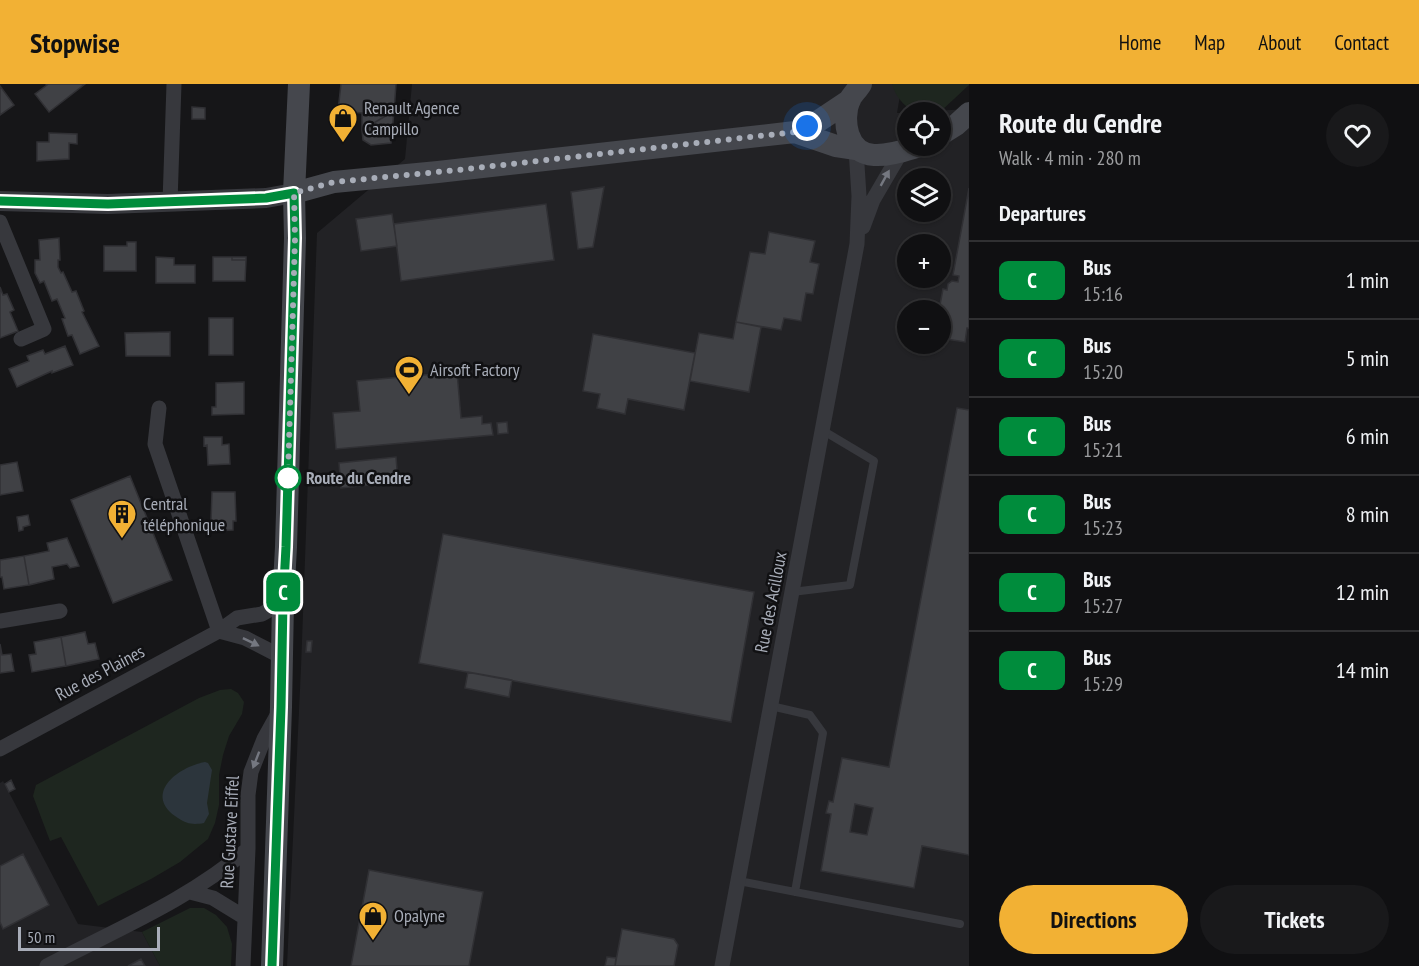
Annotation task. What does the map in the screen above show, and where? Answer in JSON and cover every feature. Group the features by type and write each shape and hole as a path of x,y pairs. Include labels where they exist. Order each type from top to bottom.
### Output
{"main road":[{"path":"272,966 299,84"},
{"path":"294,193 334,182 795,132 820,120 856,92"},
{"path":"856,92 845,122 849,138 856,149"},
{"path":"795,132 836,146 856,149 865,154 876,156 897,152"}],"street":[{"path":"170,202 174,84"},
{"name":"Rue des Acilloux","path":"722,966 857,244 859,196 856,149"},
{"name":"Rue des Acilloux","path":"857,244 873,200 905,156"},
{"path":"0,201 108,204 266,198 294,193"},
{"path":"0,222 44,329 21,339"},
{"path":"159,408 155,444 219,631 245,639 282,657"},
{"name":"Rue des Plaines","path":"0,749 219,631 237,618 262,614 283,602"},
{"path":"0,621 60,611"},
{"name":"Rue Gustave Eiffel","path":"243,966 248,795 251,772 264,739 281,707"},
{"path":"47,966 190,892 248,849"},
{"path":"190,892 213,898 244,917"}],"lane":[{"path":"792,592 850,585 872,472 874,461 822,430"},
{"path":"771,706 810,715 823,733 795,892"},
{"path":"738,881 960,924"}],"shaded area":[{"path":"412,84 902,84 899,102 897,102 897,156 951,156 951,110 969,109 969,966 287,966 301,668 317,233 405,159"},
{"path":"892,84 969,84 951,102 902,102"},
{"path":"231,689 238,693 244,702 242,714 229,736 223,755 219,775 219,805 208,839 180,862 98,906 61,837 50,841 33,796 36,785 199,698 220,690"},
{"path":"205,762 212,770 207,803 209,814 204,823 187,823 168,809 163,800 163,791 175,776 194,765"},
{"path":"3,781 78,924 142,932 160,966 0,966 0,783"},
{"path":"190,908 204,908 216,915 227,927 232,944 231,966 160,966 142,932"}],"building":[{"path":"46,84 85,84 49,112 35,94"},
{"path":"341,84 396,84 394,111 362,130 362,113 338,111"},
{"path":"0,86 14,105 0,115"},
{"path":"192,107 205,108 205,119 192,119"},
{"path":"394,111 391,143 371,145 363,140 362,130"},
{"path":"49,133 77,134 77,144 69,143 69,159 37,161 37,142 49,142"},
{"path":"604,187 593,247 578,249 571,192"},
{"path":"969,188 969,328 967,328 965,342 951,340 951,300 941,300 943,289 951,288 952,281 958,282 959,276 953,275"},
{"path":"546,204 554,260 401,281 394,224"},
{"path":"392,214 397,246 361,251 356,219"},
{"path":"769,232 815,241 810,262 819,264 813,294 806,293 801,321 784,318 781,330 736,322 750,252 765,254"},
{"path":"59,238 58,267 61,273 63,272 72,292 76,291 84,311 82,312 99,346 80,354 72,335 68,336 62,319 65,318 57,299 52,301 44,281 40,283 35,273 35,260 40,260 39,240"},
{"path":"127,242 136,242 136,271 104,271 104,246 127,246"},
{"path":"156,257 174,258 174,265 195,265 195,283 156,283"},
{"path":"213,257 246,260 245,281 213,281"},
{"path":"232,257 246,257 246,260 232,260"},
{"path":"0,287 3,295 7,294 14,310 10,312 18,331 0,338"},
{"path":"209,318 233,318 233,355 209,355"},
{"path":"736,322 761,327 749,392 690,381 699,333 733,339"},
{"path":"170,332 170,356 126,356 125,333"},
{"path":"593,334 695,353 684,410 628,399 625,414 597,408 600,394 583,391"},
{"path":"65,346 73,365 52,373 52,371 17,387 9,369 29,361 27,356 43,350 45,354"},
{"name":"Airsoft Factory","path":"457,372 461,418 482,416 482,424 491,423 493,435 336,449 333,413 360,411 357,381"},
{"path":"244,382 244,414 212,415 212,407 216,407 216,383"},
{"path":"957,408 969,410 969,855 922,846 914,888 821,871 831,814 826,813 829,801 833,802 842,758 889,767","holes":["855,804 873,808 867,835 850,832"]},
{"path":"507,422 508,433 498,434 497,423"},
{"path":"204,437 222,437 222,445 229,444 230,464 208,465 207,445 204,446"},
{"path":"396,457 398,482 341,488 339,463"},
{"path":"17,462 23,491 0,495 0,465"},
{"name":"Central téléphonique","path":"130,476 172,580 113,603 71,500"},
{"path":"212,492 235,492 236,521 233,521 233,530 215,531 215,522 211,522"},
{"path":"28,515 30,525 19,531 17,517"},
{"path":"443,534 754,592 731,722 419,663"},
{"path":"67,538 79,566 70,568 67,564 52,567 54,579 29,585 24,556 49,551 47,543"},
{"path":"24,556 29,585 4,589 2,577 0,577 0,560"},
{"path":"85,632 88,644 95,643 99,659 66,666 61,637"},
{"path":"61,637 66,666 32,672 29,655 36,654 34,642"},
{"path":"307,641 312,641 311,652 306,652"},
{"path":"0,644 2,655 11,654 14,671 0,673"},
{"path":"468,672 512,680 509,697 465,688"},
{"path":"11,780 15,789 9,792 5,784"},
{"path":"23,854 49,905 3,929 0,922 0,866"},
{"path":"369,870 483,892 469,966 351,966"},
{"path":"622,929 674,939 678,945 674,966 615,966"},
{"path":"607,957 616,958 615,966 605,966"},
{"path":"141,959 145,966 128,966"}],"bus line":[{"name":"C","path":"0,201 108,204 266,198 294,193 295,238 272,966"}],"place":[{"name":"Renault Agence Campillo","path":"343,144"},
{"name":"Airsoft Factory","path":"409,396"},
{"name":"Route du Cendre","path":"288,478"},
{"name":"Central téléphonique","path":"122,540"},
{"name":"Opalyne","path":"373,942"}],"route":[{"path":"288,478 295,238 294,193 334,182 795,132 807,126"}]}
